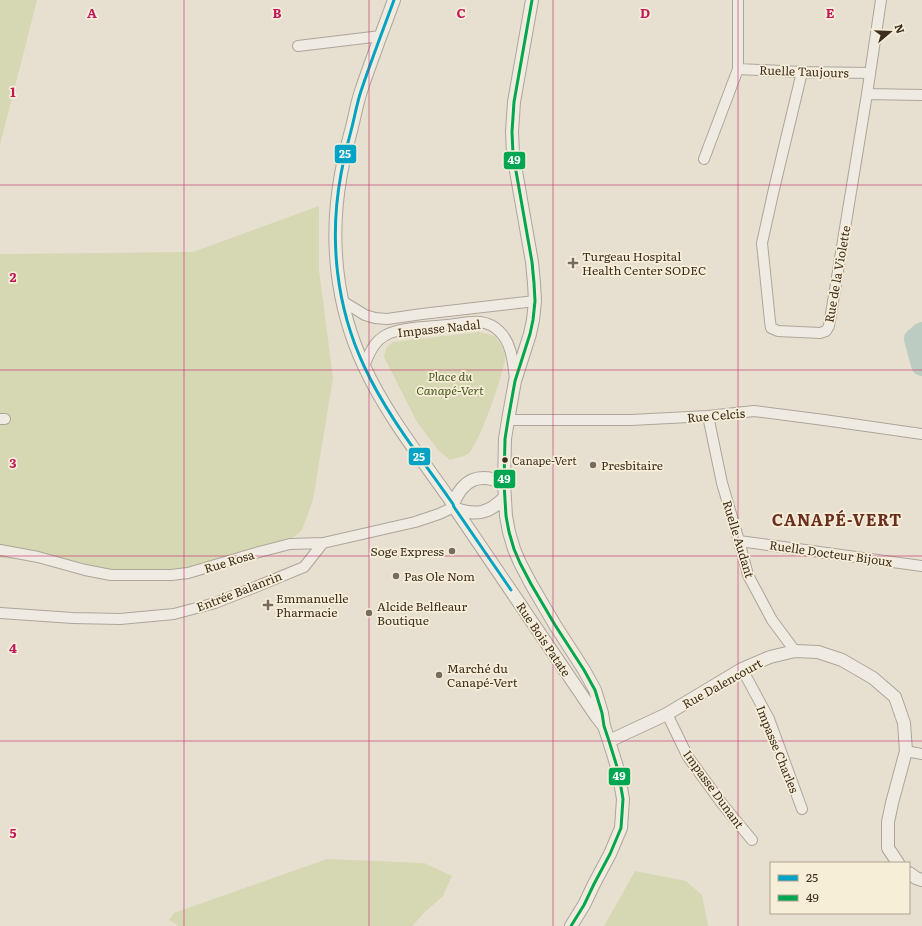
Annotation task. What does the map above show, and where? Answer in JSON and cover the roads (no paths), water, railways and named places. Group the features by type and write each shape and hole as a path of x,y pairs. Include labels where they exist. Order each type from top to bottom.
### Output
{"street":[{"name":"Rue Bois Patate","path":"394,0 360,93 345,150 341,175 335,242 342,301 353,339 364,366 389,412 604,726"},
{"path":"532,0 514,102 512,132 513,154 532,262 535,301 530,334 515,381 505,439 504,498 506,516 514,549 520,563 595,690 599,700 604,726 618,770 624,799 621,828 610,854 584,905 571,926"},
{"path":"704,159 738,69 738,0"},
{"name":"Rue de la Violette","path":"802,72 762,243 771,328 778,331 820,333 826,331 828,326 868,94 881,0"},
{"path":"298,46 381,36"},
{"name":"Ruelle Taujours","path":"738,69 870,74"},
{"path":"868,94 922,95"},
{"name":"Impasse Nadal","path":"342,301 365,315 386,319 535,301"},
{"name":"Impasse Nadal","path":"364,366 372,349 380,339 388,334 400,330 479,322 490,324 500,332 506,341 512,356 515,381"},
{"name":"Rue Celcis","path":"508,420 631,420 708,416 754,411 922,434"},
{"name":"Ruelle Audant","path":"708,416 722,483 748,575 772,620 794,651"},
{"path":"504,483 494,478 483,477 473,480 464,486 457,494 455,507 466,513 488,511 504,498"},
{"name":"Rue Rosa","path":"0,550 38,557 85,570 111,575 188,574 290,544 323,543 415,522 455,507"},
{"name":"Ruelle Docteur Bijoux","path":"739,541 922,566"},
{"name":"Entrée Balanrin","path":"0,613 73,618 120,619 174,614 215,603 304,567 323,543"},
{"name":"Rue Dalencourt","path":"610,741 667,714 742,669 770,657 794,651 818,652 842,660 873,678 895,697 904,723 906,751 888,822 888,848 897,862"},
{"name":"Impasse Charles","path":"742,669 769,720 802,809"},
{"name":"Impasse Dunant","path":"667,714 688,757 723,805 752,840"},
{"path":"906,751 922,754"},
{"path":"910,874 922,880"}],"waterway":[{"path":"922,333 915,339 922,365"}],"place":[{"name":"Turgeau Hospital Health Center SODEC","path":"573,263"},
{"name":"Canape-Vert","path":"505,460"},
{"name":"Presbitaire","path":"593,465"},
{"name":"Soge Express","path":"452,551"},
{"name":"Pas Ole Nom","path":"396,576"},
{"name":"Emmanuelle Pharmacie","path":"268,605"},
{"name":"Alcide Belfleaur Boutique","path":"369,613"},
{"name":"Marché du Canapé-Vert","path":"439,675"}],"district":[{"name":"CANAPÉ-VERT","path":"837,519"}],"park label":[{"name":"Place du Canapé-Vert","path":"450,383"}]}
